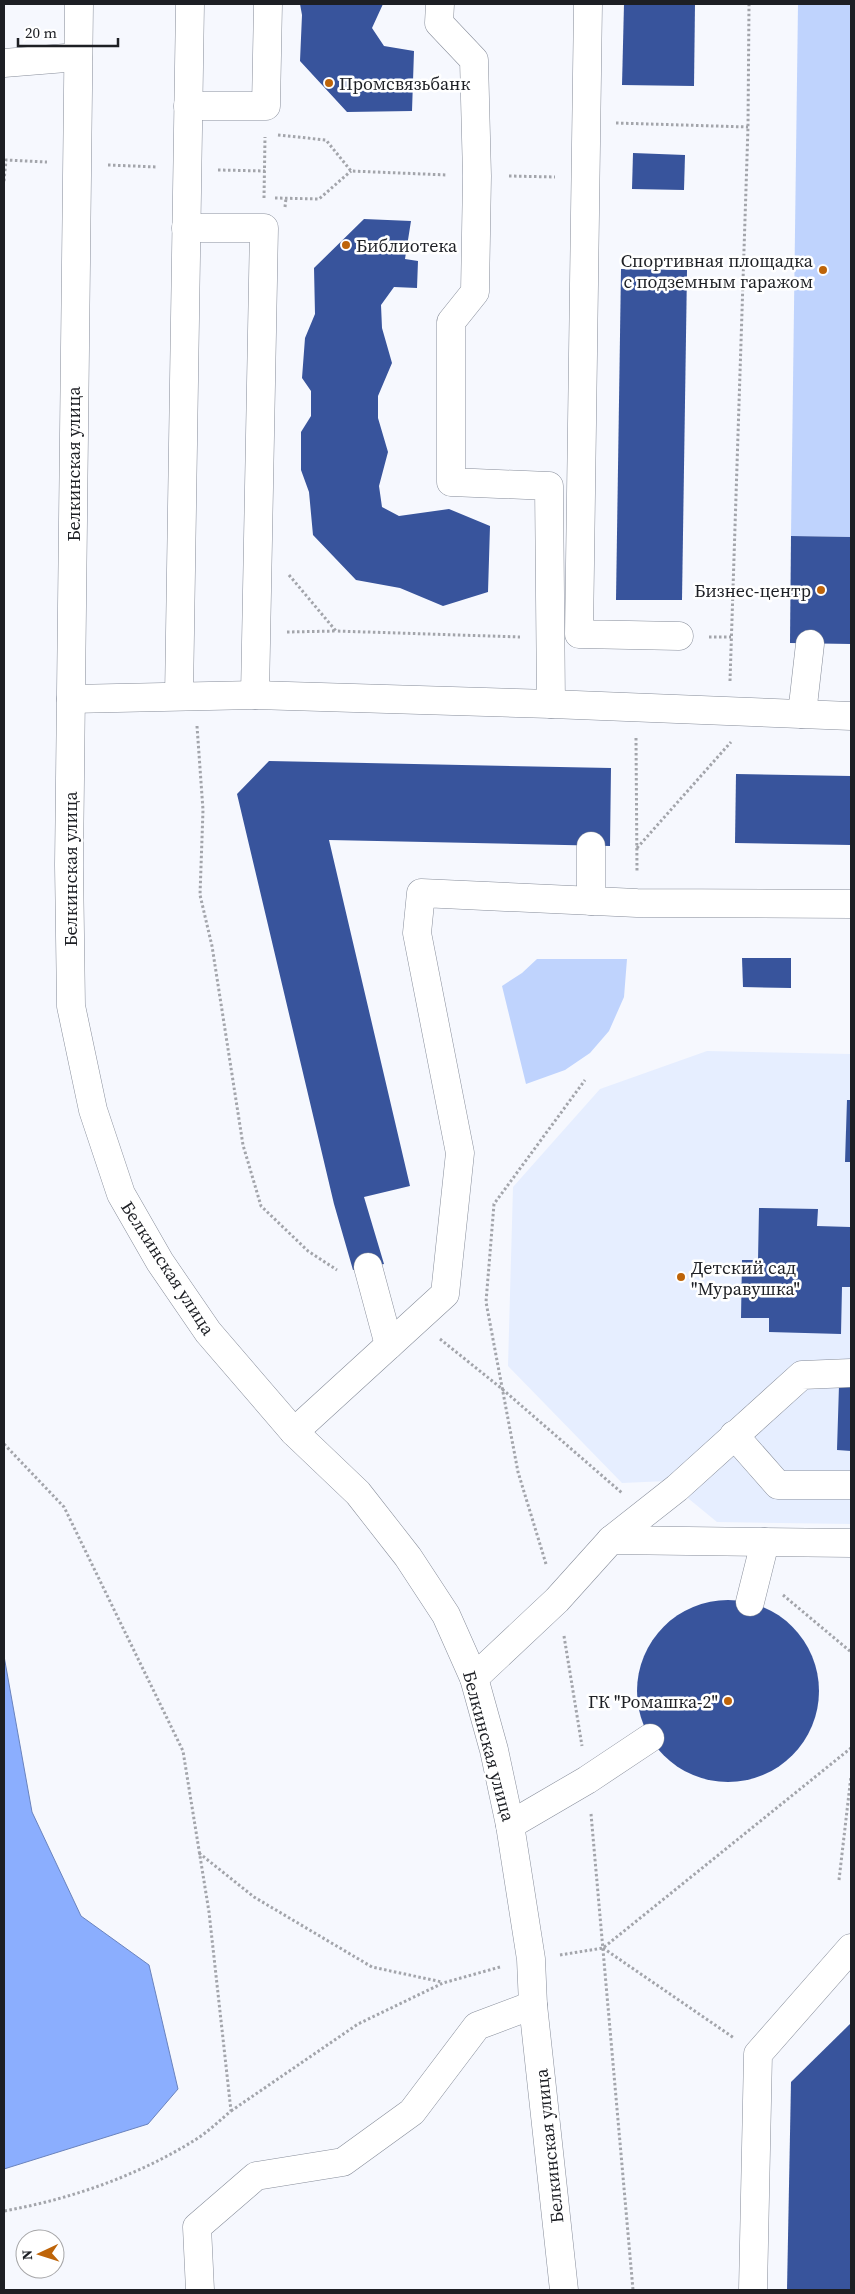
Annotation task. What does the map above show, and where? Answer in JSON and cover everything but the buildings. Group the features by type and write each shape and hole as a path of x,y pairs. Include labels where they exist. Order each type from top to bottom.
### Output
{"street":[{"name":"Белкинская улица","path":"79,4 68,866 70,1006 94,1110 120,1194 160,1262 208,1332 294,1432 358,1493 408,1557 446,1615 474,1678 494,1750 510,1824 531,1959 534,2005 564,2290"},
{"path":"186,696 186,228 190,4"},
{"path":"188,106 266,106 268,4"},
{"path":"440,4 440,22 474,60 477,176 475,292 451,322 451,482 549,486 551,704"},
{"path":"588,4 579,634 679,636"},
{"path":"4,63 78,57"},
{"path":"186,228 264,228 255,695"},
{"path":"802,714 810,644"},
{"path":"71,699 255,695 851,716"},
{"path":"591,846 591,900"},
{"path":"294,1432 445,1294 460,1152 417,933 421,893 637,903 851,904"},
{"path":"368,1267 389,1345"},
{"path":"474,1678 557,1600 611,1540 677,1488 802,1375 851,1373"},
{"path":"734,1435 778,1485 851,1485"},
{"path":"611,1540 851,1543"},
{"path":"750,1602 765,1542"},
{"path":"510,1824 587,1780 650,1738"},
{"path":"753,2290 758,2054 851,1948"},
{"path":"200,2290 197,2227 256,2176 343,2162 412,2112 478,2026 534,2005"}],"path":[{"path":"637,848 743,728 737,712 749,4"},
{"path":"264,228 266,106"},
{"path":"587,123 748,127"},
{"path":"266,133 326,140 351,171"},
{"path":"4,181 5,159 265,172"},
{"path":"264,198 319,199 351,171 477,176"},
{"path":"514,176 554,177"},
{"path":"258,538 336,631"},
{"path":"256,632 336,631 550,638"},
{"path":"186,696 200,752 204,810 200,895 212,946 243,1145 258,1197 261,1206 308,1251 375,1295"},
{"path":"636,708 637,903"},
{"path":"585,1080 494,1204 486,1302 518,1472 557,1600 572,1679 587,1780 633,2290"},
{"path":"416,1320 501,1388 645,1513"},
{"path":"4,1444 64,1507 183,1751 209,1912 231,2112 196,2140 116,2181 30,2207 4,2212"},
{"path":"757,1574 851,1652"},
{"path":"839,1880 851,1776"},
{"path":"200,1853 254,1897 372,1967 443,1983"},
{"path":"602,1948 758,2054"}],"shaded area":[{"name":"Спортивная площадка с подземным гаражом","path":"798,4 851,4 851,537 791,536"},
{"path":"537,959 627,959 624,997 609,1031 590,1053 565,1070 526,1084 502,986 522,973"},
{"name":"Детский сад \"Муравушка\"","path":"707,1051 851,1054 851,1524 717,1522 667,1481 622,1483 508,1366 513,1187 600,1089"}],"water":[{"path":"4,1656 32,1812 81,1916 149,1965 178,2089 148,2124 4,2169"}],"place":[{"name":"Промсвязьбанк","path":"329,83"},
{"name":"Библиотека","path":"346,245"},
{"name":"Спортивная площадка с подземным гаражом","path":"823,270"},
{"name":"Бизнес-центр","path":"821,590"},
{"name":"Детский сад \"Муравушка\"","path":"681,1277"},
{"name":"ГК \"Ромашка-2\"","path":"728,1701"}]}
